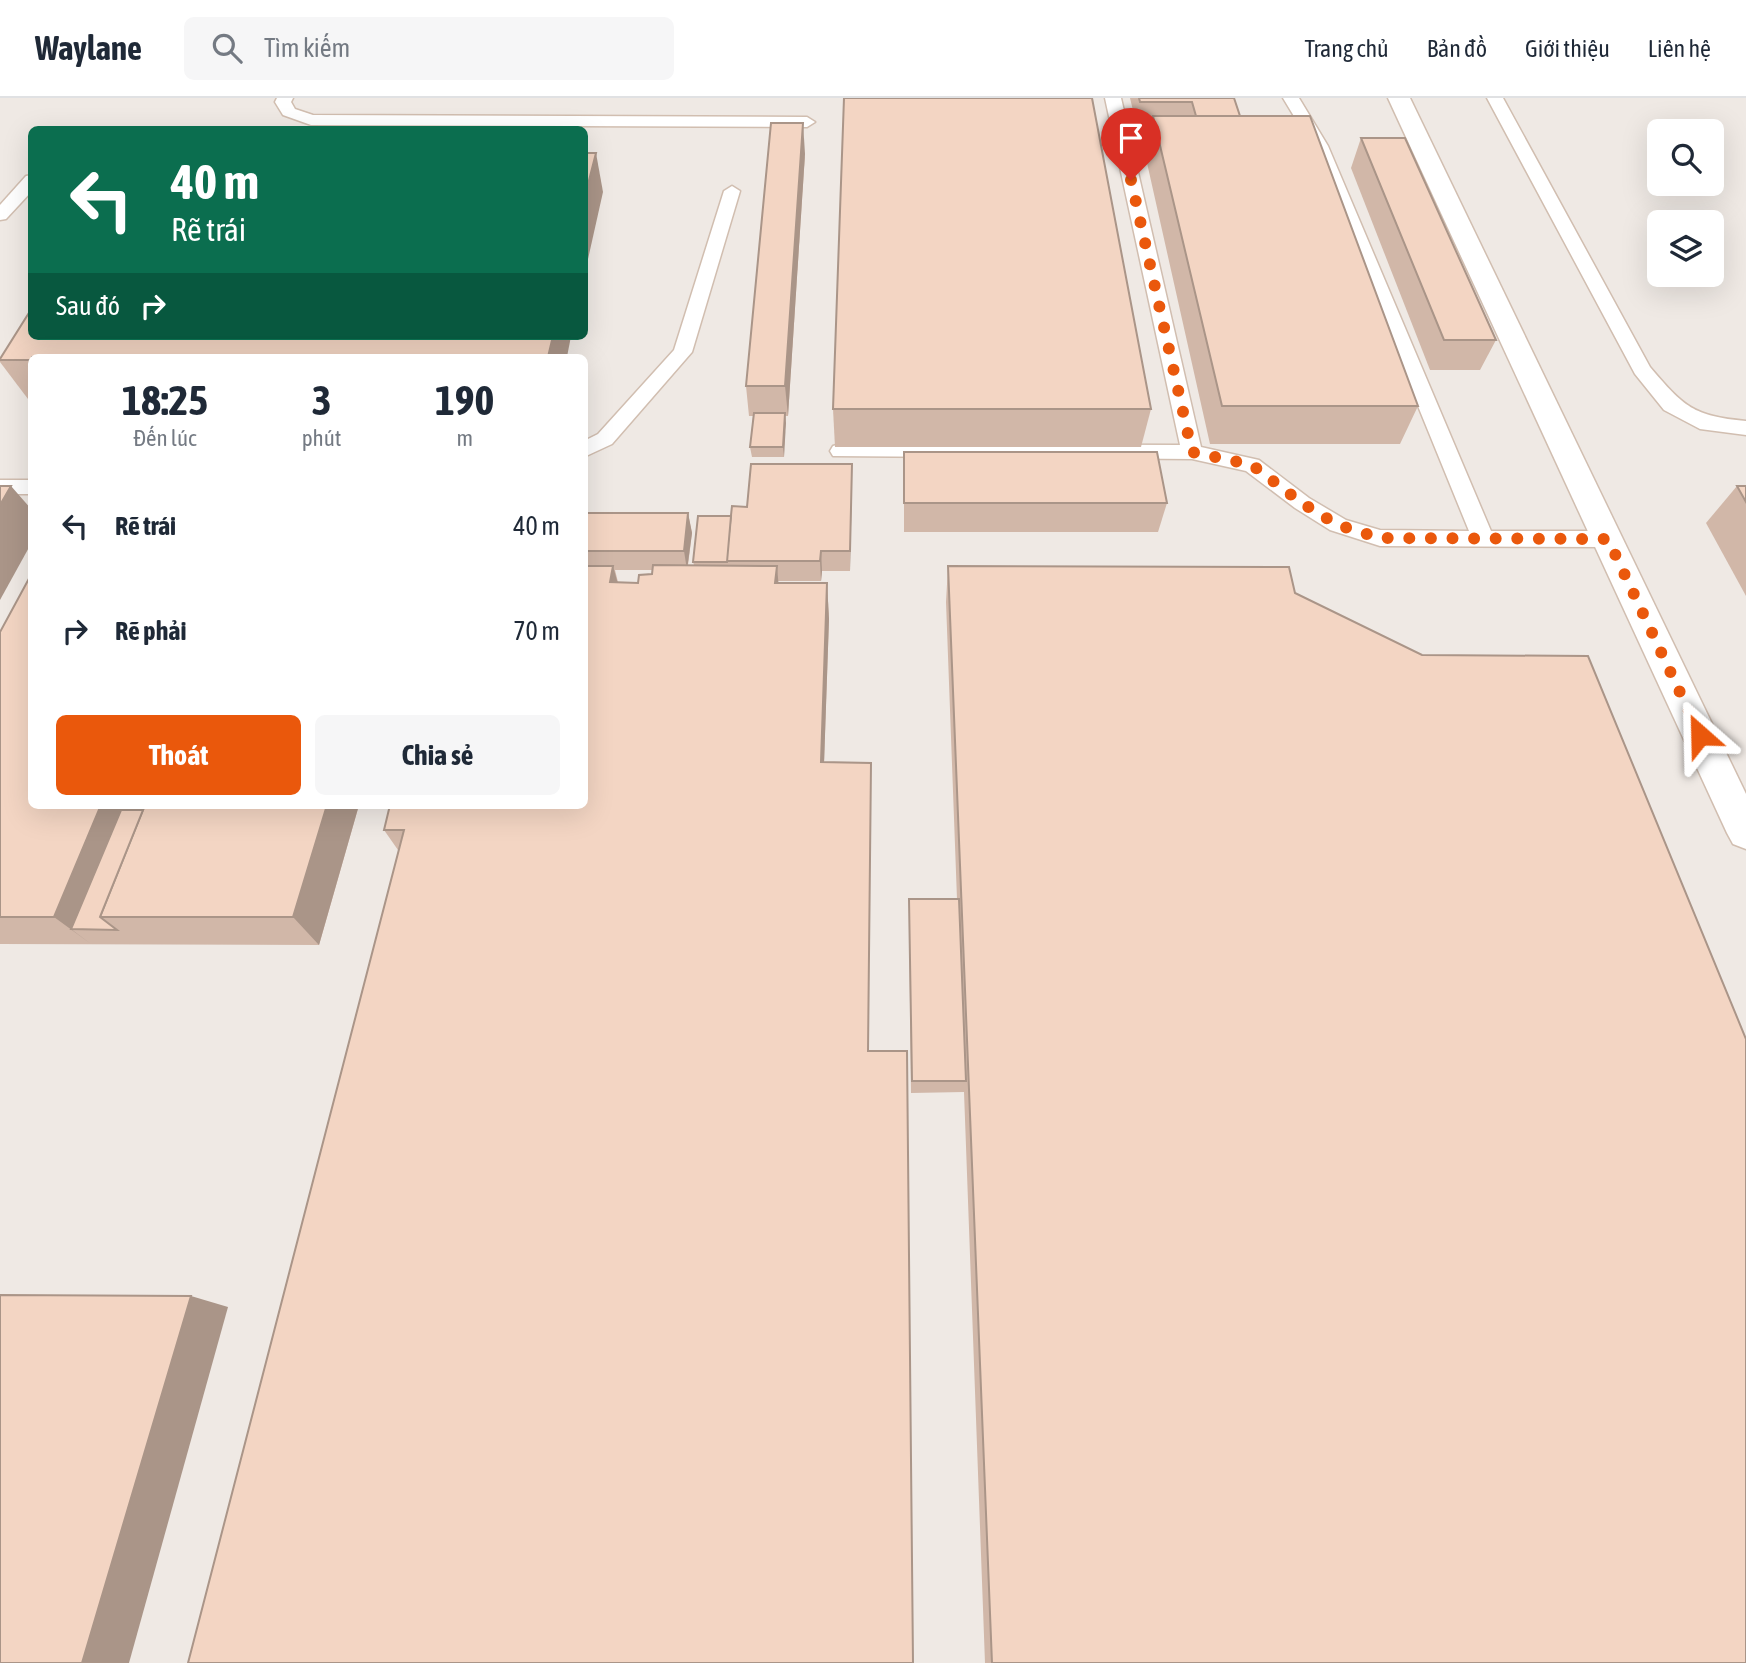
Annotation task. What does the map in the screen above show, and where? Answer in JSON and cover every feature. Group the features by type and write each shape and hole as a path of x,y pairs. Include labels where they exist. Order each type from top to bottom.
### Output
{"street":[{"path":"1399,98 1746,833"}],"lane":[{"path":"285,98 283,102 289,112 311,120 807,122"},
{"path":"1112,98 1192,452"},
{"path":"1291,98 1320,145 1483,538"},
{"path":"1495,98 1642,370 1671,405 1707,424 1746,428"},
{"path":"0,215 28,184"},
{"path":"588,448 605,439 683,352 732,191"},
{"path":"841,451 1192,452 1252,465 1302,503 1338,525 1380,538 1608,539"},
{"path":"0,487 28,487"}],"shaded area":[{"path":"0,98 1746,98 1746,1663 0,1663"}],"building":[{"path":"844,98 1092,98 1151,409 833,409"},
{"path":"1139,98 1234,98 1240,116 1196,116 1192,102 1140,102"},
{"path":"1153,116 1310,116 1418,406 1222,406"},
{"path":"771,123 803,123 785,386 746,386"},
{"path":"1361,138 1405,138 1496,340 1444,340"},
{"path":"588,153 596,153 588,184"},
{"path":"28,314 28,340 552,340 549,354 28,354 28,360 0,360"},
{"path":"754,413 785,413 783,447 750,447"},
{"path":"904,452 1157,452 1167,503 904,503"},
{"path":"751,464 852,464 850,551 821,551 820,561 726,561 732,506 747,507"},
{"path":"0,486 11,486 0,505"},
{"path":"1737,486 1746,486 1746,502"},
{"path":"588,513 688,513 684,551 588,551"},
{"path":"698,516 731,516 727,562 693,562"},
{"path":"653,565 777,566 775,583 827,583 821,762 871,763 868,1051 907,1051 913,1663 188,1663 404,830 384,830 389,809 588,809 588,566 613,566 610,582 638,583 639,575 652,574"},
{"path":"948,566 1289,567 1295,593 1422,655 1588,656 1746,1039 1746,1663 992,1663"},
{"path":"28,580 28,809 99,809 54,917 0,917 0,632"},
{"path":"143,809 326,809 293,917 100,917"},
{"path":"121,810 143,810 100,917 117,930 71,929"},
{"path":"909,899 959,899 966,1081 912,1081"},
{"path":"0,1295 191,1296 82,1663 0,1663"}],"route":[{"path":"1131,180 1192,452 1252,465 1302,503 1338,525 1380,538 1608,539 1700,735"}]}
